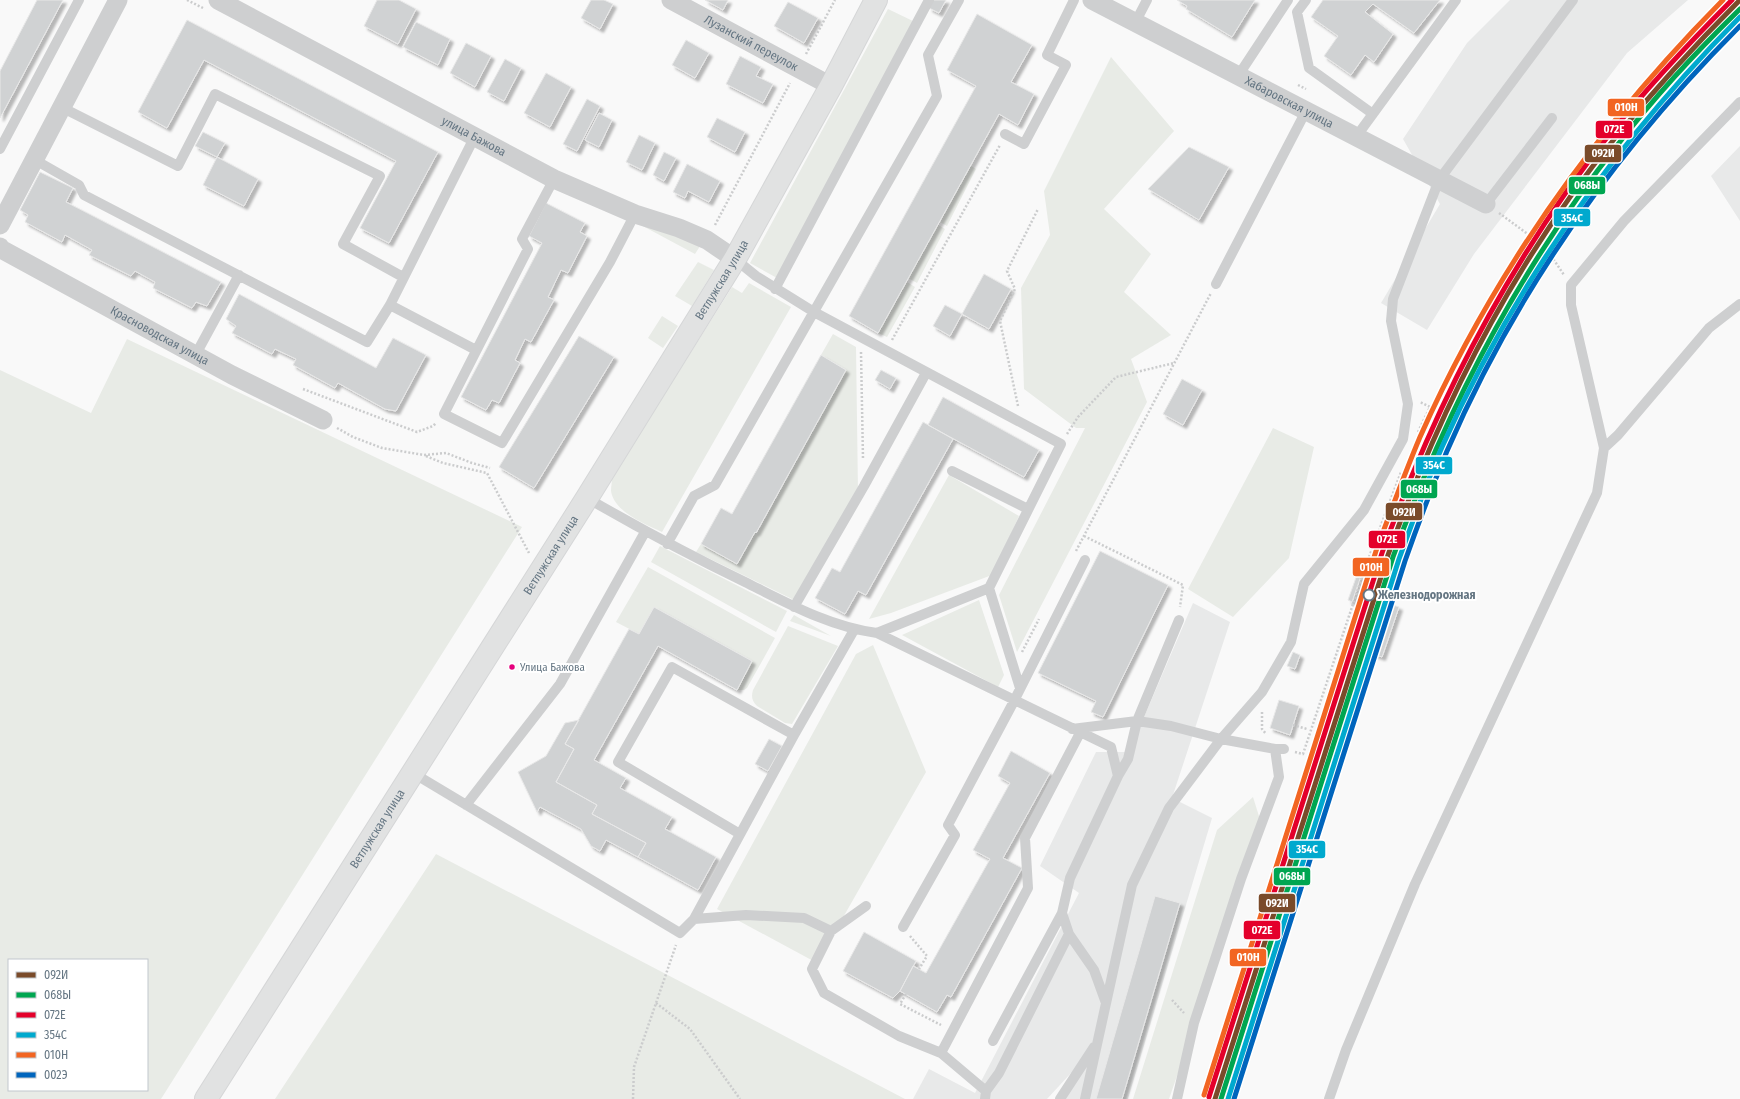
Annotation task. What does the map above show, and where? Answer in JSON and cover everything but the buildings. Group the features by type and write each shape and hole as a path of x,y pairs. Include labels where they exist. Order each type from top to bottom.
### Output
{"main road":[{"name":"Ветлужская улица","path":"206,1099 587,498 735,259 831,86 876,0"}],"street":[{"path":"0,225 118,0"},
{"name":"улица Бажова","path":"218,0 554,179 635,214 679,228 707,240 735,259"},
{"name":"Лузанский переулок","path":"671,0 799,67 831,86"},
{"name":"Хабаровская улица","path":"1092,0 1486,204"},
{"name":"Красноводская улица","path":"0,247 1,249 251,384 323,420"}],"lane":[{"path":"0,149 79,0"},
{"path":"775,289 929,0"},
{"path":"667,544 694,496 715,485 937,96 928,55 959,0"},
{"path":"1005,134 1024,144 1066,65 1047,55 1074,0"},
{"path":"1135,22 1148,0"},
{"path":"1238,76 1288,0"},
{"path":"1306,0 1297,12 1309,68 1374,114"},
{"path":"1356,137 1456,0"},
{"path":"1085,1099 1132,885 1169,808 1221,739 1262,692 1291,642 1304,584 1364,510 1403,439 1408,404 1391,321 1393,299 1439,180 1573,0"},
{"path":"61,107 178,166 215,94 380,176 343,244 403,276"},
{"path":"1329,1099 1346,1050 1416,884 1597,493 1604,448 1571,305 1571,285 1624,221 1740,102"},
{"path":"1216,284 1306,111"},
{"path":"1486,204 1552,118"},
{"path":"35,160 79,184 84,195 367,342 390,305 403,276 472,144 473,136"},
{"path":"554,179 522,239 528,249 444,414 502,443 610,262 635,214"},
{"path":"735,259 775,289 814,312 1021,424 1061,444 989,588 877,633"},
{"path":"196,354 239,275"},
{"path":"1604,448 1618,435 1709,328 1740,304"},
{"path":"390,305 476,350"},
{"path":"794,606 864,486 926,373"},
{"path":"952,471 1028,509"},
{"path":"587,498 667,544 794,606 854,630 877,633 1111,747 1118,776"},
{"path":"466,805 560,684 645,532"},
{"path":"902,928 955,836 948,825 1014,701 1086,560"},
{"path":"989,588 1020,688"},
{"path":"993,1041 1062,913 1070,878 1118,776 1128,759 1138,721 1179,620"},
{"path":"413,773 680,933 694,920 794,735 854,630"},
{"path":"740,834 618,762 672,667 794,735"},
{"path":"1076,731 1138,721 1172,726 1221,739 1280,749 1279,777 1241,879 1213,963 1194,1023 1177,1099"},
{"path":"941,1053 1028,888 1025,838 1076,731"},
{"path":"866,906 831,931 812,969 824,993 899,1036 941,1053 985,1095 999,1073 1069,934"},
{"path":"1062,913 1069,934 1094,970 1106,1003"},
{"path":"694,920 746,915 804,918 831,931"},
{"path":"1060,1099 1098,1042"}],"path":[{"path":"707,240 835,0"},
{"path":"1298,85 1306,89"},
{"path":"886,351 1005,134"},
{"path":"1486,204 1540,243 1548,251 1571,285"},
{"path":"1021,424 1000,321 1015,289 1007,271 1038,209"},
{"path":"1073,556 1216,284"},
{"path":"860,337 864,486"},
{"path":"1061,444 1078,417 1116,377 1174,363"},
{"path":"299,388 417,432 433,426 444,414"},
{"path":"1415,439 1430,407 1425,404"},
{"path":"323,420 353,437 382,448 424,455 443,463 487,474 529,553"},
{"path":"424,455 446,453 490,468"},
{"path":"1299,753 1303,754 1366,565 1403,467"},
{"path":"1084,536 1183,585 1179,620"},
{"path":"1018,658 1040,617"},
{"path":"1262,692 1262,729 1280,749"},
{"path":"1293,725 1307,729"},
{"path":"902,928 927,956 920,970"},
{"path":"633,1099 634,1067 680,933"},
{"path":"906,994 900,1004 953,1031"},
{"path":"656,1003 690,1029 740,1099"}],"shaded area":[{"path":"1510,0 1688,0 1627,53 1474,254 1427,330 1381,303 1440,204 1403,139 1467,43"},
{"path":"888,9 915,22 777,278 750,263"},
{"path":"1111,57 1174,131 1104,209 1151,254 1124,292 1171,335 1131,359 1147,402 1017,652 999,595 1085,428 1076,428 1024,389 1021,288 1050,235 1044,191"},
{"path":"1740,146 1740,221 1711,176"},
{"path":"971,166 976,169 947,226 940,222"},
{"path":"639,224 702,243 695,254"},
{"path":"938,225 945,229 917,283 908,278"},
{"path":"698,262 714,270 692,306 675,296"},
{"path":"907,282 915,287 887,337 878,333"},
{"path":"749,283 791,307 662,532 631,516 618,505 613,498 611,491 612,478 732,287 742,293"},
{"path":"662,316 678,326 663,348 648,338"},
{"path":"833,334 856,347 858,492 794,600 696,552 701,544 737,564 755,532 757,533 846,370 821,355"},
{"path":"127,339 522,527 161,1099 0,1099 0,370 91,413"},
{"path":"1273,428 1314,447 1289,558 1233,617 1188,589"},
{"path":"949,475 1019,516 992,575 891,613 869,619"},
{"path":"660,546 787,611 776,632 651,562"},
{"path":"648,567 775,638 747,688 744,690 737,690 752,661 654,607 639,634 616,622"},
{"path":"979,600 1004,675 998,687 902,635"},
{"path":"1193,603 1230,622 1172,798 1212,818 1128,1099 1066,1099 1071,1073 1047,1099 913,1099 929,1069 975,1093 1079,893 1040,866 1096,752 1129,752"},
{"path":"794,615 831,636 790,621"},
{"path":"788,626 838,646 792,724 785,723 757,706 752,697 753,690"},
{"path":"873,645 926,772 817,963 717,909 856,654"},
{"path":"1253,797 1263,829 1169,1099 1133,1099 1217,830"},
{"path":"436,854 905,1099 275,1099"}],"transit line":[{"name":"010Н","path":"1204,1095 1376,551 1420,437 1449,376 1480,317 1515,260 1552,205 1591,151 1633,99 1723,0"},
{"name":"072Е","path":"1209,1097 1382,553 1403,497 1451,388 1507,283 1539,232 1573,183 1609,135 1638,100 1684,49 1732,0"},
{"name":"092И","path":"1215,1099 1388,555 1409,499 1456,390 1513,285 1544,235 1578,185 1645,102 1691,50 1740,0"},
{"name":"068Ы","path":"1221,1099 1393,557 1437,447 1462,393 1518,289 1583,190 1633,125 1662,91 1740,9"},
{"name":"354С","path":"1228,1099 1399,559 1442,447 1470,387 1535,273 1572,218 1651,114 1740,17"},
{"name":"002Э","path":"1234,1099 1405,561 1441,465 1474,392 1505,334 1538,278 1574,224 1652,121 1740,26"}],"place":[{"name":"Железнодорожная","path":"1369,595"},
{"name":"Улица Бажова","path":"512,667"}]}
